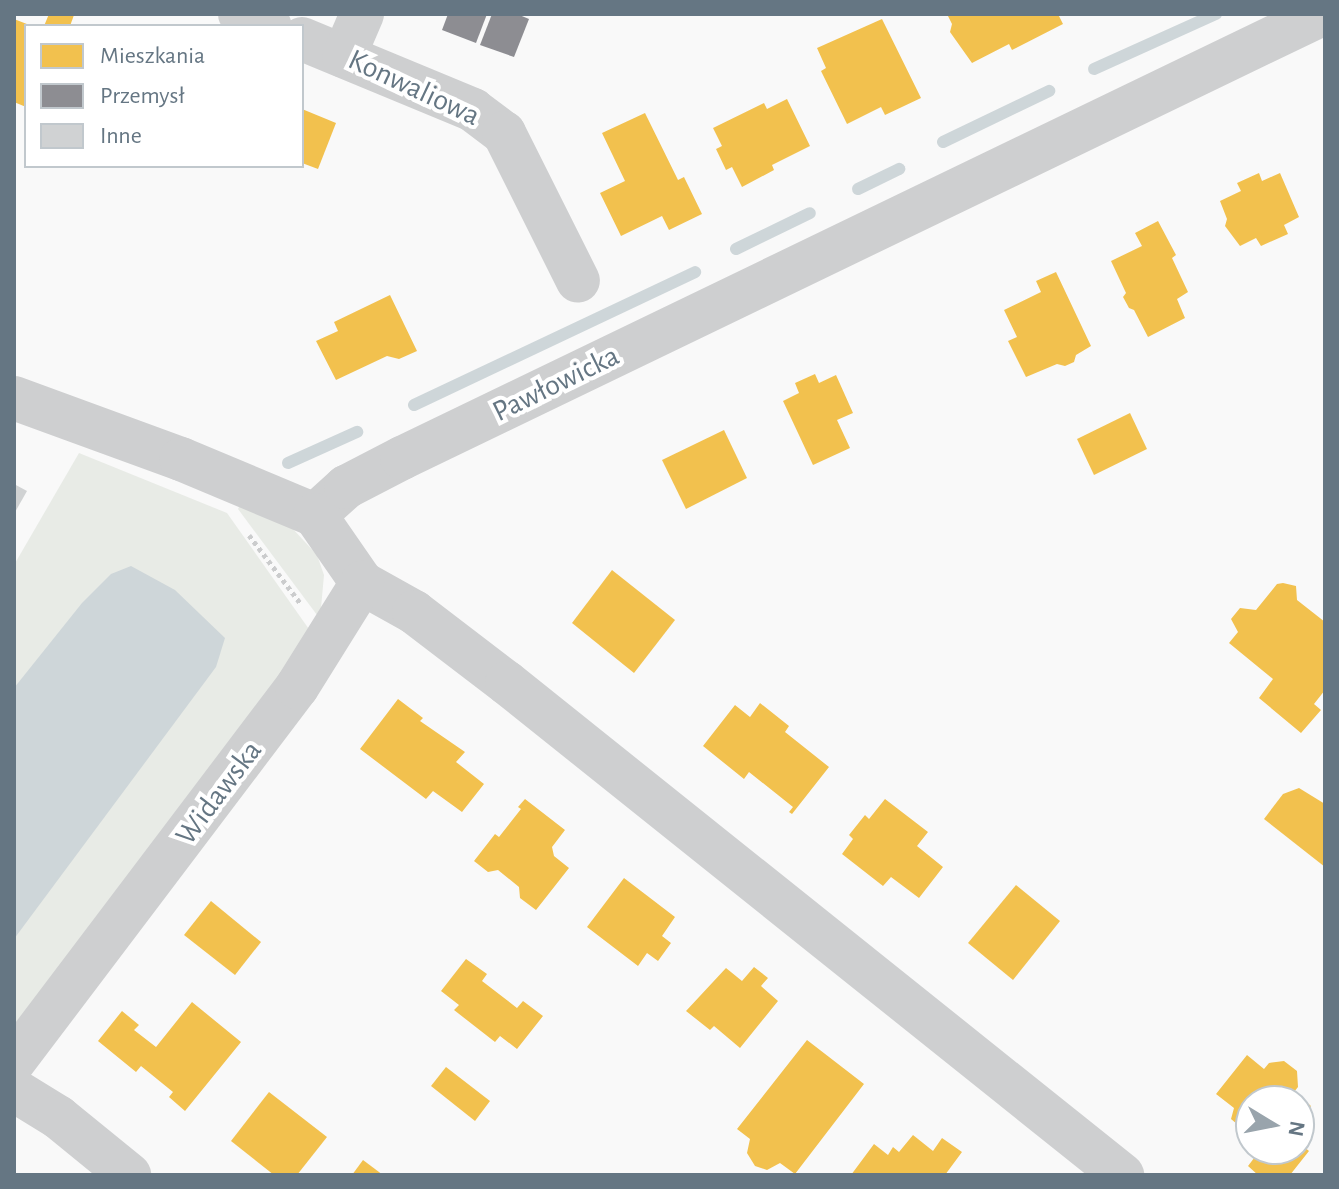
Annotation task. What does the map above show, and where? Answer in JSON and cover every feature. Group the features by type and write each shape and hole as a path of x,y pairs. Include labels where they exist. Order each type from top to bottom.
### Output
{"street":[{"path":"240,14 265,24"},
{"path":"344,56 362,14"},
{"name":"Pawłowicka","path":"315,515 346,487 402,458 1320,14"},
{"name":"Konwaliowa","path":"304,40 473,110 504,133 578,281"},
{"path":"14,398 315,515 362,583 414,612 507,683 1122,1175"},
{"name":"Widawska","path":"14,1061 243,761 362,583"},
{"path":"14,1090 58,1117 129,1175"}],"path":[{"path":"234,482 228,507 317,625 330,635"}],"shaded area":[{"path":"79,453 227,513 311,632 14,1034 14,565"},
{"path":"240,505 293,529 317,555 324,575 320,619 238,509"},
{"path":"131,566 175,590 225,638 216,667 14,939 14,688 82,603 111,574"}],"building: Mieszkania":[{"path":"49,14 74,15 71,24 45,24"},
{"path":"947,14 1058,14 1063,24 1012,50 1009,44 972,63 950,32 952,24"},
{"path":"14,19 27,24 24,24 24,106 14,102"},
{"path":"882,19 921,98 885,115 881,107 847,124 821,71 826,68 817,48"},
{"path":"787,99 810,146 772,165 774,170 742,187 732,167 726,170 716,149 722,146 713,128 764,103 767,109"},
{"path":"304,110 336,123 318,169 304,164"},
{"path":"645,113 678,180 684,177 702,214 669,230 662,216 621,236 600,193 625,181 602,133"},
{"path":"1259,173 1262,181 1280,173 1299,217 1284,225 1288,234 1261,246 1256,238 1240,246 1225,226 1227,219 1220,201 1241,191 1237,183"},
{"path":"1158,221 1176,255 1172,258 1188,292 1177,299 1185,318 1148,337 1134,310 1129,308 1123,297 1126,293 1111,261 1142,246 1135,233"},
{"path":"1056,272 1091,346 1076,355 1074,362 1065,366 1057,364 1026,377 1008,341 1017,337 1004,310 1041,292 1036,281"},
{"path":"390,295 417,351 399,359 387,356 336,380 316,341 338,331 334,322"},
{"path":"815,374 819,383 836,375 853,413 837,420 850,448 813,465 783,401 799,393 795,383"},
{"path":"1130,413 1147,449 1094,475 1077,439"},
{"path":"724,430 747,478 686,509 662,460"},
{"path":"612,570 675,620 634,673 572,623"},
{"path":"1277,584 1296,586 1297,600 1325,622 1325,690 1314,704 1321,710 1301,733 1259,698 1273,679 1229,643 1238,632 1231,619 1240,608 1256,610"},
{"path":"398,699 423,718 420,721 465,752 456,762 484,784 462,812 433,791 426,799 360,749"},
{"path":"760,703 789,726 785,732 829,767 792,814 789,812 793,807 749,772 744,779 703,746 735,705 750,717"},
{"path":"1299,788 1325,804 1325,867 1264,819 1283,794"},
{"path":"525,799 565,830 552,847 554,856 569,868 536,910 520,898 519,887 498,870 488,872 474,861 495,834 499,837"},
{"path":"885,799 928,832 917,846 943,867 919,898 891,877 883,886 842,854 853,839 849,835 865,815 869,819"},
{"path":"624,878 675,917 662,936 671,943 658,961 647,953 638,966 587,927"},
{"path":"1016,885 1060,921 1013,980 968,943"},
{"path":"211,901 261,942 235,975 184,935"},
{"path":"466,959 487,974 482,981 517,1008 523,1001 543,1016 517,1049 500,1036 495,1042 454,1010 459,1005 441,991"},
{"path":"754,967 768,978 761,986 778,1001 740,1048 714,1026 710,1030 686,1011 726,968 742,981"},
{"path":"192,1002 241,1042 185,1111 169,1097 173,1092 141,1066 136,1072 98,1041 122,1011 139,1025 134,1030 156,1047"},
{"path":"807,1040 864,1084 795,1174 780,1163 767,1170 755,1166 747,1153 750,1139 737,1129"},
{"path":"1247,1055 1264,1069 1269,1063 1284,1061 1297,1071 1298,1085 1235,1085 1235,1122 1231,1119 1234,1108 1216,1094"},
{"path":"446,1067 490,1101 475,1121 431,1086"},
{"path":"269,1092 327,1137 297,1175 274,1175 231,1141"},
{"path":"913,1135 933,1151 942,1138 962,1152 945,1175 851,1175 874,1144 888,1155 893,1147 899,1152"},
{"path":"363,1160 383,1175 352,1175"},
{"path":"1298,1165 1290,1175 1258,1175 1248,1166"}],"building: Przemysł":[{"path":"448,14 487,14 476,43 442,30"},
{"path":"492,14 517,14 529,19 514,57 480,45"}],"building: Inne":[{"path":"14,484 27,491 14,514"}],"waterway":[{"path":"1094,69 1216,14"},
{"path":"943,142 1049,91"},
{"path":"858,189 899,169"},
{"path":"736,249 810,213"},
{"path":"414,405 695,272"},
{"path":"288,463 357,432"}]}
